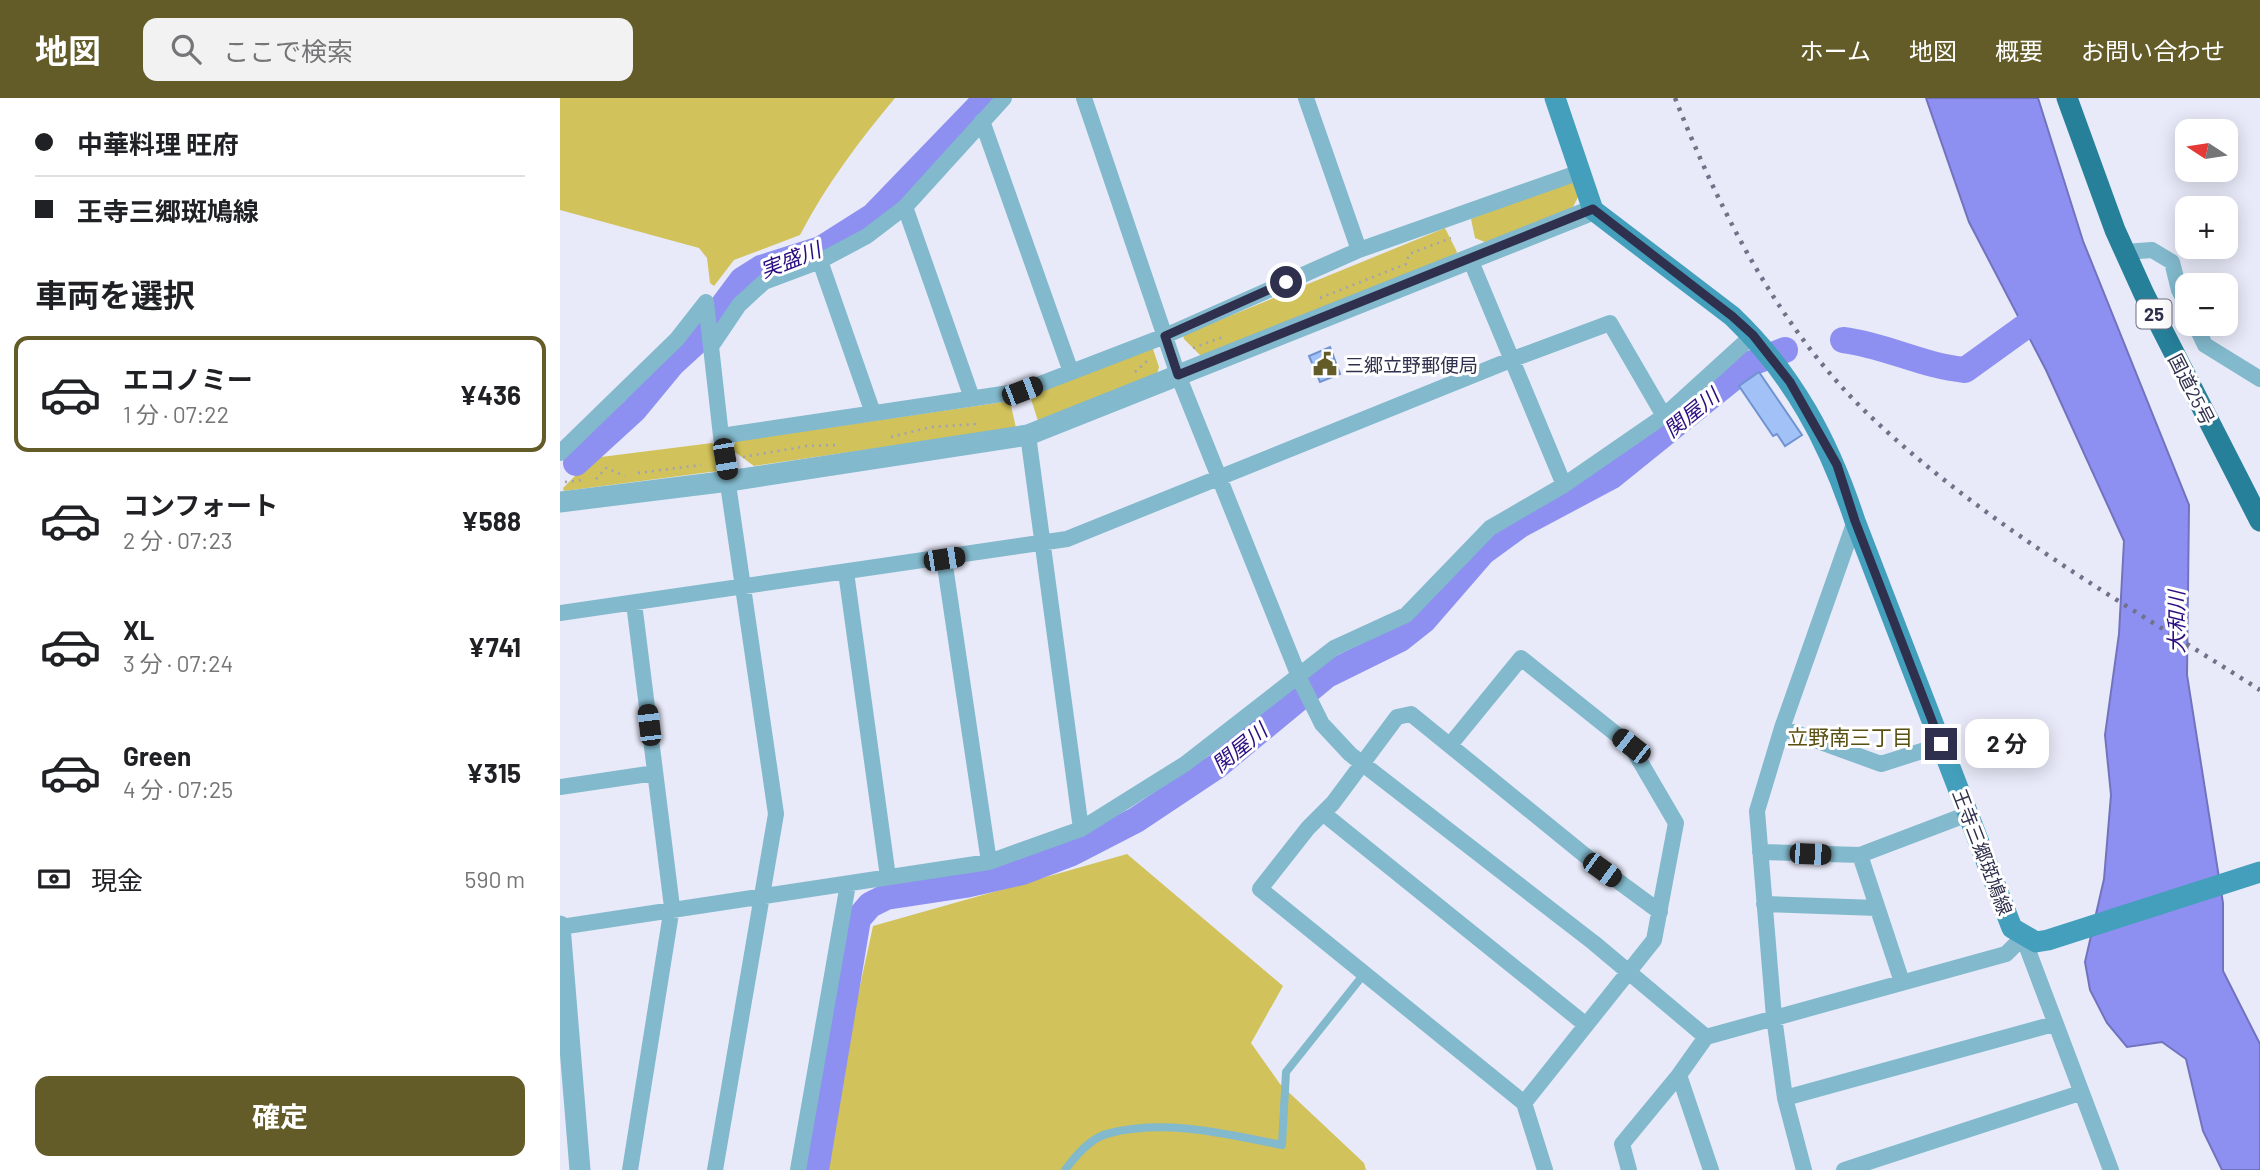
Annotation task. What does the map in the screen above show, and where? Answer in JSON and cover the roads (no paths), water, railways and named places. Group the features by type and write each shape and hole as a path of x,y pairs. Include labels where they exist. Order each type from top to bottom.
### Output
{"highway":[{"name":"国道25号","path":"2067,98 2125,252 2260,521"}],"main road":[{"path":"1555,98 1593,209"},
{"name":"王寺三郷斑鳩線","path":"1593,209 1732,316 1763,348 1790,382 1837,465 1855,521 2012,928 2023,937 2036,942 2048,940 2260,872"}],"street":[{"path":"711,340 739,305 764,282 820,261 867,236 905,206 1004,98"},
{"path":"1084,98 1178,375 1309,700 1322,724 1350,754 1628,971 1706,1037"},
{"path":"1306,98 1359,250"},
{"path":"982,121 1071,372"},
{"path":"721,436 1022,391 1165,336 1359,250 1580,172"},
{"path":"905,206 972,398"},
{"path":"563,492 729,481 1028,435 1593,209"},
{"path":"2125,252 2152,250 2172,262 2175,274"},
{"path":"1470,258 1564,485"},
{"path":"820,261 873,413"},
{"path":"560,453 677,339 706,302 705,313 711,340 721,436 776,814 715,1170"},
{"path":"560,613 744,585 944,559 1066,539 1513,359 1610,323 1664,416"},
{"path":"2201,336 2205,345 2260,379"},
{"path":"580,1170 560,926 672,907 989,862 1081,829 1185,764 1301,680 1334,648 1406,615 1490,528 1564,485 1763,348"},
{"path":"1028,435 1081,829"},
{"path":"1804,1170 1786,1098 1774,1017 1757,811 1782,728 1855,521"},
{"path":"944,559 989,862"},
{"path":"846,572 888,877"},
{"path":"630,1170 672,907 634,603"},
{"path":"1450,745 1521,658 1631,746 1676,822 1654,940 1524,1103"},
{"path":"1545,1170 1524,1103 1260,890 1300,838 1328,808 1397,717 1411,714 1602,870 1660,912"},
{"path":"1782,728 1881,764 1941,744"},
{"path":"560,787 655,773"},
{"path":"1328,808 1586,1026"},
{"path":"1760,852 1860,856 1968,814"},
{"path":"1860,856 1902,982"},
{"path":"797,1170 848,884"},
{"path":"1764,904 1877,908"},
{"path":"1629,1170 1622,1144 1679,1075 1706,1037 2006,954 2023,937 2111,1170"},
{"path":"1786,1098 2054,1024"},
{"path":"1679,1075 1711,1170"},
{"path":"1844,1170 1897,1162 2080,1093"}],"lane":[{"path":"1065,1170 1080,1150 1108,1133 1181,1126 1282,1145 1286,1072 1364,974"}],"water":[{"name":"大和川","path":"1926,98 2038,98 2083,241 2189,505 2187,675 2223,903 2223,971 2260,1044 2260,1170 2222,1170 2203,1131 2186,1059 2162,1042 2127,1047 2107,1023 2090,990 2085,962 2104,879 2111,795 2105,735 2119,634 2124,541 2046,370 1969,222"}],"waterway":[{"name":"実盛川","path":"576,463 634,410 672,364 695,343 742,280 761,268 821,249 873,216 987,98"},
{"name":"関屋川","path":"1843,340 1965,370 2030,323 2054,311"},
{"name":"関屋川","path":"816,1170 858,919 870,905 886,897 965,885 1022,872 1072,853 1136,820 1217,766 1327,675 1400,639 1424,620 1483,552 1520,525 1612,476 1752,363 1785,350"}],"railway":[{"path":"1675,98 1712,184 1756,268 1808,346 1870,416 1914,456 2009,528 2108,595 2260,690"}],"place":[{"name":"三郷立野郵便局","path":"1325,364"}],"district":[{"name":"立野南三丁目","path":"1850,736"}]}
